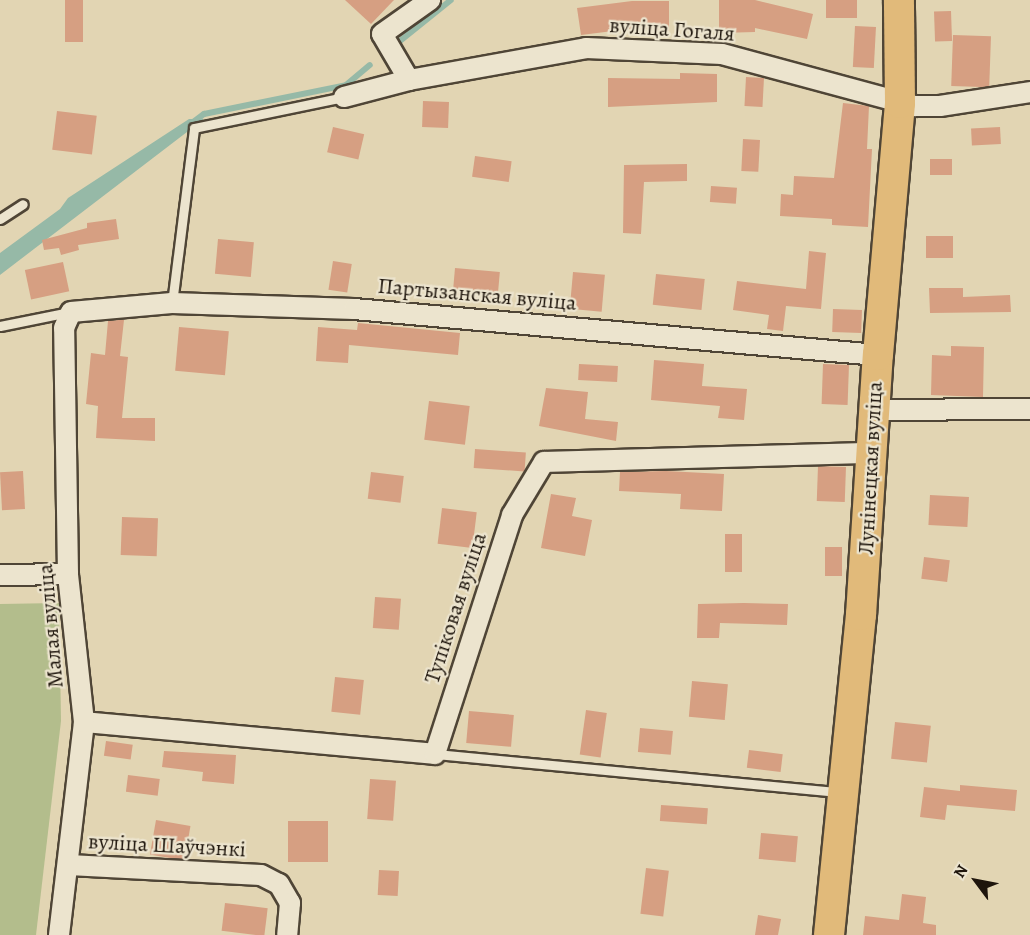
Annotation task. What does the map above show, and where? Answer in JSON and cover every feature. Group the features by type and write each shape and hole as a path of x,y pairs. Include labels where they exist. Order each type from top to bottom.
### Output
{"main road":[{"name":"Лунінецкая вуліца","path":"829,935 845,793 873,453 878,355 900,103 899,0"}],"street":[{"path":"409,80 382,34 430,0"},
{"name":"вуліца Гогаля","path":"344,97 409,80 586,48 710,53 900,103 940,106 1030,92"},
{"name":"Партызанская вуліца","path":"71,312 172,303 354,309 878,355"},
{"name":"Малая вуліца","path":"59,935 84,722 68,574 64,328 71,312"},
{"path":"875,410 1030,409"},
{"name":"Тупіковая вуліца","path":"435,754 512,515 544,462 873,453"},
{"path":"0,576 68,574"},
{"path":"84,722 435,754"},
{"name":"вуліца Шаўчэнкі","path":"69,865 261,875 279,884 290,903 287,935"}],"lane":[{"path":"172,303 194,128 344,97"},
{"path":"0,219 23,204"},
{"path":"0,326 71,312"},
{"path":"435,754 845,793"}],"shaded area":[{"path":"189,119 204,119 0,275 0,253 60,209 68,198"},
{"path":"59,603 61,721 36,935 0,935 0,604"}],"building":[{"path":"65,0 83,0 83,42 65,42"},
{"path":"345,0 394,0 371,24"},
{"path":"719,0 755,0 813,14 807,39 755,28 755,32 719,33"},
{"path":"826,0 857,0 857,18 826,18"},
{"path":"632,1 669,1 669,31 637,28 581,35 577,8"},
{"path":"951,11 952,41 935,42 934,12"},
{"path":"855,26 876,27 874,68 853,67"},
{"path":"953,35 991,36 989,87 951,86"},
{"path":"680,73 717,74 717,102 608,107 608,78 680,79"},
{"path":"746,77 764,78 762,107 744,106"},
{"path":"423,101 449,102 448,128 422,127"},
{"path":"843,103 869,106 867,149 872,149 868,227 832,225 832,219 780,216 781,194 793,195 794,176 834,178"},
{"path":"57,111 97,116 92,155 52,150"},
{"path":"333,127 364,134 358,160 327,152"},
{"path":"1000,127 1001,144 972,145 971,129"},
{"path":"743,139 760,140 758,172 741,171"},
{"path":"475,156 512,161 509,182 472,177"},
{"path":"930,159 952,159 952,175 930,175"},
{"path":"687,164 687,181 644,182 641,234 623,233 624,165"},
{"path":"711,186 737,188 736,204 710,202"},
{"path":"116,219 119,239 78,245 79,250 61,255 59,248 44,250 42,240 87,228 87,223"},
{"path":"926,236 953,236 953,258 926,258"},
{"path":"218,239 254,242 251,277 215,274"},
{"path":"809,251 826,253 821,309 786,306 783,331 767,329 769,315 733,310 737,281 806,289"},
{"path":"333,261 352,264 347,293 328,290"},
{"path":"63,262 69,291 31,299 25,270"},
{"path":"455,268 500,272 497,300 453,296"},
{"path":"573,272 605,275 602,312 570,309"},
{"path":"656,274 705,279 701,310 653,305"},
{"path":"929,288 963,288 963,297 1010,295 1011,312 930,313"},
{"path":"833,309 862,310 861,333 832,332"},
{"path":"124,320 120,356 128,357 122,418 155,418 155,441 96,438 98,406 86,404 91,353 105,355 108,321"},
{"path":"358,323 460,333 458,355 349,345 348,363 316,361 318,327 357,330"},
{"path":"179,327 229,331 225,375 175,371"},
{"path":"951,346 984,347 983,397 931,395 932,355 951,356"},
{"path":"654,360 704,364 702,386 747,389 744,420 718,418 720,406 651,400"},
{"path":"579,364 618,366 617,382 578,380"},
{"path":"823,364 849,365 848,405 822,404"},
{"path":"546,388 588,392 585,419 618,422 616,441 539,426"},
{"path":"429,401 470,406 465,445 424,440"},
{"path":"475,449 526,453 525,472 474,468"},
{"path":"818,466 846,467 845,502 817,501"},
{"path":"23,471 25,509 2,510 0,472"},
{"path":"666,471 724,474 722,511 680,509 681,494 619,491 620,472"},
{"path":"371,472 404,476 400,503 368,499"},
{"path":"551,494 576,498 572,516 592,520 585,556 541,548"},
{"path":"930,495 969,497 967,527 928,525"},
{"path":"442,508 477,512 472,548 438,544"},
{"path":"122,517 158,518 157,556 121,555"},
{"path":"725,534 742,534 742,572 725,572"},
{"path":"825,547 842,547 842,576 825,576"},
{"path":"924,557 950,560 947,582 921,579"},
{"path":"375,597 401,599 399,630 373,628"},
{"path":"698,604 788,604 787,625 720,623 719,638 697,638"},
{"path":"335,677 364,680 360,715 331,712"},
{"path":"692,681 728,684 725,720 689,717"},
{"path":"586,710 607,713 601,757 580,755"},
{"path":"469,711 514,715 511,747 466,743"},
{"path":"895,722 931,726 927,763 891,759"},
{"path":"640,728 673,731 671,755 638,752"},
{"path":"106,741 133,745 131,760 104,756"},
{"path":"749,750 783,754 781,772 747,768"},
{"path":"164,751 236,755 234,784 202,781 203,772 162,767"},
{"path":"128,775 160,779 158,796 126,792"},
{"path":"370,779 396,781 393,821 367,819"},
{"path":"960,785 1017,790 1015,811 947,805 945,820 920,817 924,787 960,791"},
{"path":"661,805 708,808 707,824 660,821"},
{"path":"156,820 190,826 184,861 150,854"},
{"path":"288,821 328,821 328,862 288,862"},
{"path":"761,833 798,836 796,862 759,859"},
{"path":"646,868 669,871 663,916 640,914"},
{"path":"379,870 399,871 398,896 378,895"},
{"path":"902,894 926,897 923,923 936,925 936,935 863,935 865,916 899,920"},
{"path":"225,903 268,908 264,935 222,931"},
{"path":"758,915 781,919 778,935 755,935"}],"waterway":[{"path":"400,41 451,0"},
{"path":"192,123 204,114 346,85 370,65"}]}
